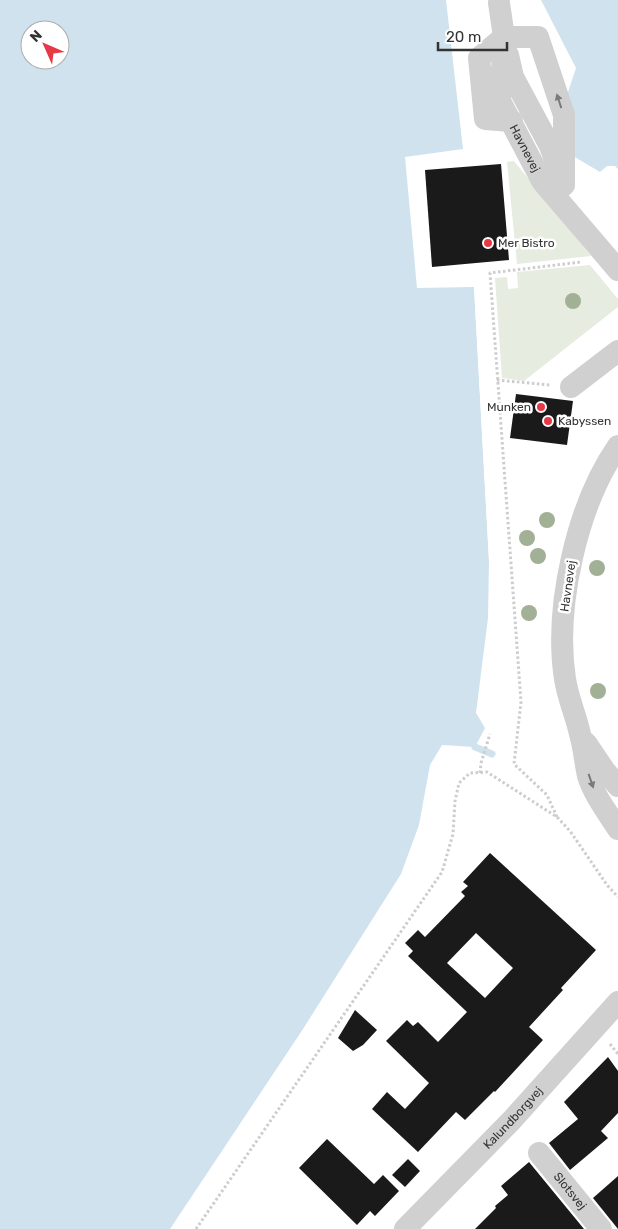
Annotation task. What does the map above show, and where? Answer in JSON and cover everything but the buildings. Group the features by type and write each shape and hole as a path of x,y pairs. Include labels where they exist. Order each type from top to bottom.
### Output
{"street":[{"name":"Havnevej","path":"499,3 504,37 500,101 542,180 613,264"},
{"path":"504,37 510,65 512,100 552,176 566,189"},
{"path":"504,37 538,37 564,116 566,189 580,226"},
{"path":"504,37 564,153"},
{"path":"571,387 618,352"},
{"name":"Havnevej","path":"618,446 608,460 585,510 571,561 563,621 565,680 571,708 580,733 588,776 594,791 618,829"},
{"name":"Havnevej","path":"580,733 605,771 618,786"},
{"name":"Kalundborgvej","path":"405,1229 512,1120 618,1002"},
{"name":"Slotsvej","path":"539,1153 601,1229"}],"path":[{"path":"557,818 547,795 514,764 521,702 496,380 490,273 613,264"},
{"path":"496,380 571,387"},
{"path":"480,772 490,734"},
{"path":"196,1229 442,872 453,834 458,783 470,773 487,772 557,818 570,831 607,886 618,897"}],"shaded area":[{"path":"514,161 591,256 517,264 507,162"},
{"path":"590,265 618,299 618,307 524,381 502,378 495,278 507,277 508,289 518,288 517,272"}],"water":[{"path":"0,0 446,0 463,149 405,157 417,288 474,287 489,561 488,618 476,713 485,728 475,747 442,745 430,765 419,825 401,874 303,1029 170,1229 0,1229"},
{"path":"541,0 618,0 618,169 615,166 607,166 600,172 573,156 568,92 576,68"}],"pier":[{"path":"476,286 491,561 491,579 474,287"}],"waterway":[{"path":"475,747 492,754"}],"place":[{"name":"Mer Bistro","path":"488,243"},
{"name":"Munken","path":"541,407"},
{"name":"Kabyssen","path":"548,421"}]}
